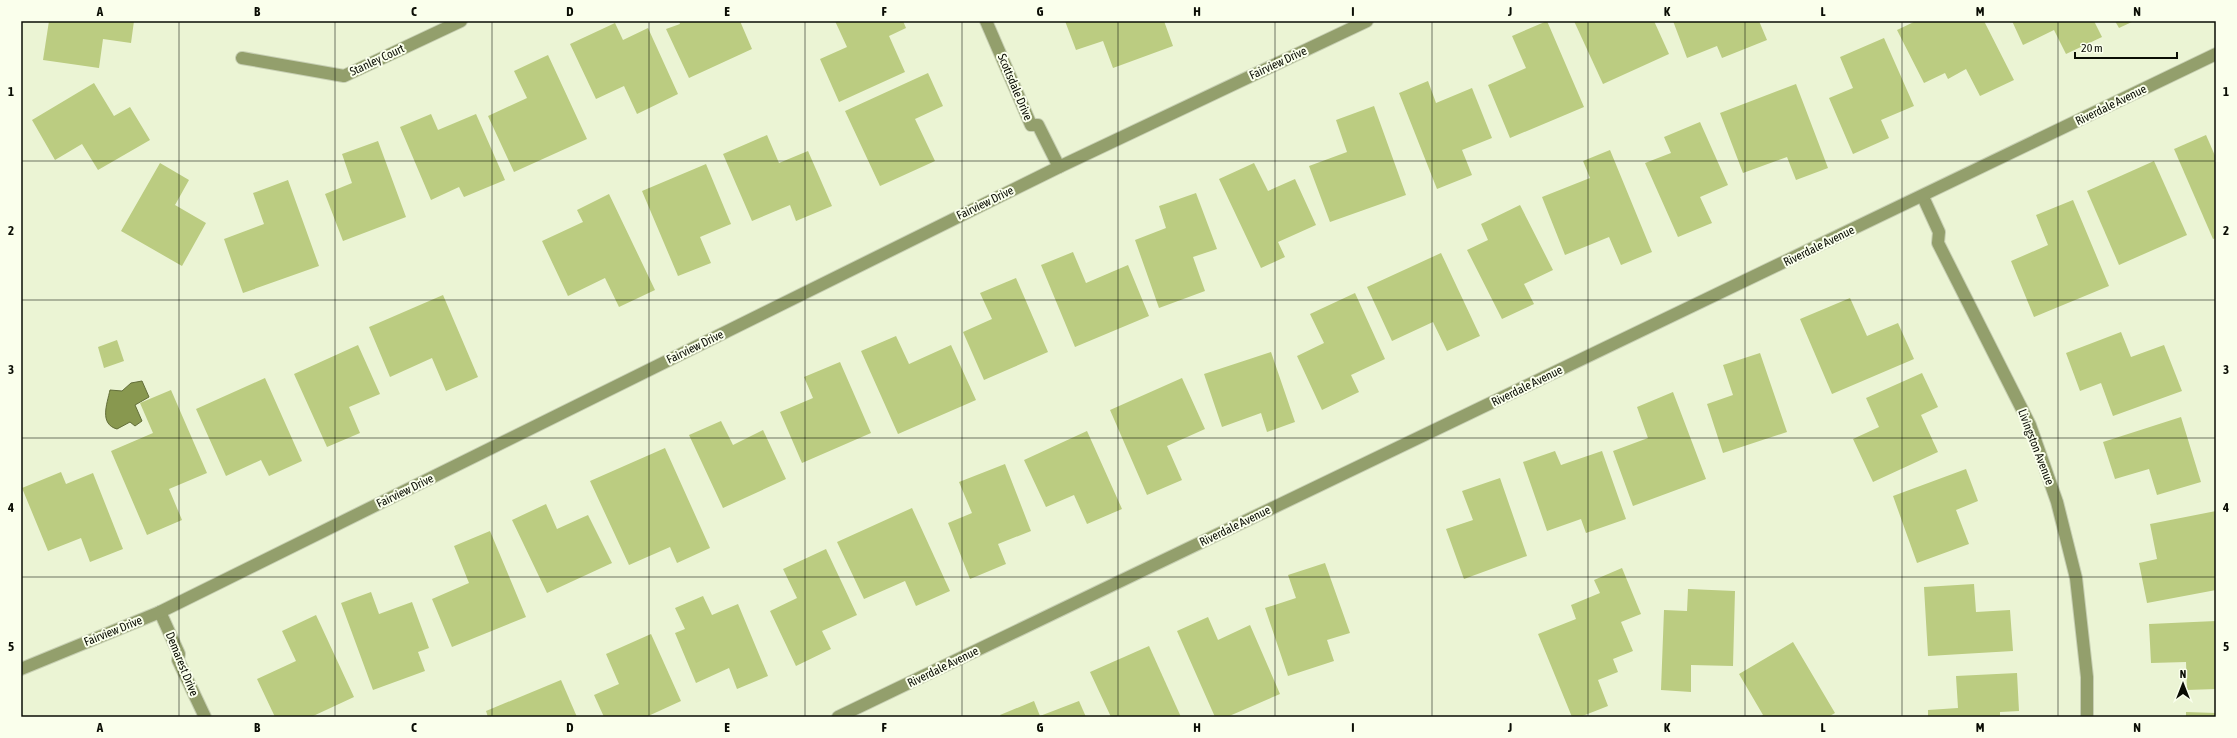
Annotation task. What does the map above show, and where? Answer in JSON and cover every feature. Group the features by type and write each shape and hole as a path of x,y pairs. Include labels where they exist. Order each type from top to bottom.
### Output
{"street":[{"name":"Stanley Court","path":"242,58 344,76 461,21"},
{"name":"Scottsdale Drive","path":"986,21 1031,126 1038,126 1059,167"},
{"name":"Fairview Drive","path":"21,669 160,612 1059,167 1367,21"},
{"name":"Riverdale Avenue","path":"838,717 1922,197 2216,54"},
{"name":"Livingston Avenue","path":"1922,197 1940,232 1938,243 2030,425 2057,502 2076,578 2087,677 2087,717"},
{"name":"Demarest Drive","path":"160,612 179,654 178,660 205,717"}],"shaded area":[{"path":"142,381 149,397 135,405 142,421 135,426 130,422 117,429 111,426 106,418 106,407 110,390 122,391 131,383"}],"building":[{"path":"49,21 134,21 131,43 103,39 99,68 43,60"},
{"path":"679,21 740,21 752,49 689,78 666,29 680,24"},
{"path":"835,21 903,21 906,28 889,36 905,72 839,102 820,59 847,47"},
{"path":"1065,21 1164,21 1173,46 1113,68 1103,41 1076,50"},
{"path":"1547,21 1584,107 1510,138 1488,85 1526,68 1512,36"},
{"path":"1574,21 1654,21 1669,54 1603,84"},
{"path":"1673,21 1759,21 1767,40 1722,58 1717,46 1687,58"},
{"path":"1916,21 1984,21 2014,80 1980,96 1966,69 1948,79 1945,73 1924,83 1897,30"},
{"path":"2012,21 2094,21 2102,37 2066,54 2054,30 2023,45"},
{"path":"2115,21 2134,21 2119,28"},
{"path":"615,23 623,40 648,28 678,94 637,114 624,86 596,99 570,44"},
{"path":"1884,38 1914,106 1881,120 1889,138 1853,154 1829,98 1853,88 1840,57"},
{"path":"548,55 587,139 514,172 488,116 527,98 514,71"},
{"path":"928,73 943,106 915,119 935,161 880,186 845,111"},
{"path":"1428,81 1436,103 1472,88 1492,138 1462,150 1472,175 1437,189 1399,93"},
{"path":"94,83 114,116 130,107 150,140 98,170 82,144 55,160 32,120"},
{"path":"1796,84 1828,168 1796,180 1787,157 1743,173 1720,113"},
{"path":"1374,106 1406,195 1330,222 1309,166 1347,152 1336,120"},
{"path":"431,114 438,130 476,114 505,180 464,197 459,187 431,200 400,127"},
{"path":"1700,122 1728,185 1700,197 1712,223 1678,237 1645,163 1671,153 1664,137"},
{"path":"767,135 779,163 808,151 832,206 796,221 790,205 752,221 723,154"},
{"path":"2206,135 2216,158 2216,238 2213,239 2174,149"},
{"path":"378,141 406,217 343,241 325,194 352,183 342,154"},
{"path":"1610,150 1652,252 1621,265 1609,237 1565,255 1542,197 1590,178 1583,161"},
{"path":"2154,161 2187,235 2119,265 2087,191"},
{"path":"160,163 189,180 175,205 206,223 182,266 121,231"},
{"path":"1254,163 1268,191 1295,179 1316,225 1278,242 1285,257 1261,268 1219,179"},
{"path":"706,164 731,224 700,237 711,263 678,276 642,191"},
{"path":"288,180 319,266 243,293 224,239 264,224 253,193"},
{"path":"1196,193 1217,249 1193,257 1205,291 1159,308 1135,240 1166,228 1159,206"},
{"path":"609,194 655,290 619,307 605,278 568,296 542,241 583,222 577,210"},
{"path":"2073,200 2109,286 2034,317 2011,261 2048,245 2036,215"},
{"path":"1520,205 1553,270 1524,284 1534,304 1502,319 1467,250 1488,240 1481,224"},
{"path":"1073,252 1086,283 1128,265 1149,316 1075,347 1041,265"},
{"path":"1441,253 1480,336 1447,351 1433,322 1392,341 1367,287"},
{"path":"1016,278 1048,352 984,380 963,332 992,319 980,293"},
{"path":"1355,293 1385,359 1351,375 1359,392 1322,410 1297,356 1324,343 1310,314"},
{"path":"443,295 478,377 446,391 432,358 390,377 369,327"},
{"path":"1850,298 1867,336 1898,323 1914,359 1832,394 1800,319"},
{"path":"2121,332 2131,357 2164,345 2182,391 2113,416 2101,383 2080,391 2066,353"},
{"path":"896,336 909,364 951,345 976,400 898,434 861,351"},
{"path":"117,340 124,361 104,368 98,347"},
{"path":"358,345 380,394 349,407 360,433 327,447 294,374"},
{"path":"1271,352 1295,422 1267,432 1261,413 1222,427 1204,374"},
{"path":"1760,353 1787,432 1723,453 1707,404 1733,395 1723,365"},
{"path":"840,362 871,433 802,463 780,412 813,398 804,377"},
{"path":"1922,373 1938,407 1921,415 1938,452 1873,482 1853,439 1879,427 1866,398"},
{"path":"265,378 302,461 269,476 261,460 226,476 196,409"},
{"path":"1182,378 1205,429 1167,446 1182,480 1147,495 1110,410"},
{"path":"171,390 207,473 169,489 182,520 147,535 111,451 153,433 140,403"},
{"path":"1673,392 1706,479 1633,506 1613,451 1648,438 1637,407"},
{"path":"2181,417 2201,482 2157,495 2149,469 2115,479 2103,442"},
{"path":"721,421 733,445 763,430 786,479 723,508 689,435"},
{"path":"1087,431 1122,509 1087,524 1074,495 1046,507 1024,460"},
{"path":"665,448 710,548 677,563 670,547 629,565 590,481"},
{"path":"1555,451 1561,465 1602,451 1626,519 1586,533 1581,519 1547,531 1523,462"},
{"path":"1005,464 1031,531 998,544 1006,564 970,579 948,523 972,513 959,482"},
{"path":"1966,469 1978,501 1956,510 1969,544 1917,563 1893,496"},
{"path":"61,472 66,484 93,473 123,549 90,562 81,538 48,551 22,488"},
{"path":"1500,478 1527,556 1464,579 1446,529 1473,520 1462,491"},
{"path":"546,504 557,529 588,515 612,563 547,593 512,520"},
{"path":"912,508 950,591 916,606 905,581 864,599 837,542"},
{"path":"2216,511 2216,590 2147,603 2139,563 2157,559 2150,524"},
{"path":"490,531 526,617 452,647 432,599 469,583 454,546"},
{"path":"826,549 857,615 822,631 831,649 796,666 770,611 797,598 783,569"},
{"path":"1325,563 1350,633 1327,640 1334,661 1288,676 1265,608 1296,598 1288,575"},
{"path":"1622,568 1641,614 1621,622 1633,651 1613,659 1618,672 1598,680 1608,706 1580,717 1572,717 1538,634 1576,619 1571,605 1600,593 1594,580"},
{"path":"1974,584 1976,612 2010,610 2013,651 1928,656 1924,587"},
{"path":"1688,589 1735,591 1733,666 1691,665 1691,692 1661,690 1664,610 1687,611"},
{"path":"371,592 379,614 412,602 429,648 418,652 425,671 373,690 341,603"},
{"path":"703,596 712,615 738,604 768,676 737,689 729,668 696,683 675,633 685,629 675,608"},
{"path":"316,615 354,697 311,717 275,717 257,679 296,661 282,631"},
{"path":"1208,617 1218,640 1250,625 1280,694 1227,717 1215,717 1177,631"},
{"path":"2216,621 2216,689 2187,690 2186,662 2151,663 2149,624"},
{"path":"651,634 681,701 646,717 604,717 594,695 619,684 606,654"},
{"path":"1793,642 1835,713 1828,717 1759,717 1763,715 1739,674"},
{"path":"1149,646 1181,717 1111,717 1090,672"},
{"path":"2017,673 2019,711 2000,712 2000,717 1928,717 1928,710 1958,708 1956,676"},
{"path":"561,680 577,717 488,717 486,711"},
{"path":"1034,701 1040,716 1079,701 1086,717 1001,717 1000,715"},
{"path":"2186,712 2216,713 2216,717 2186,717"}]}
